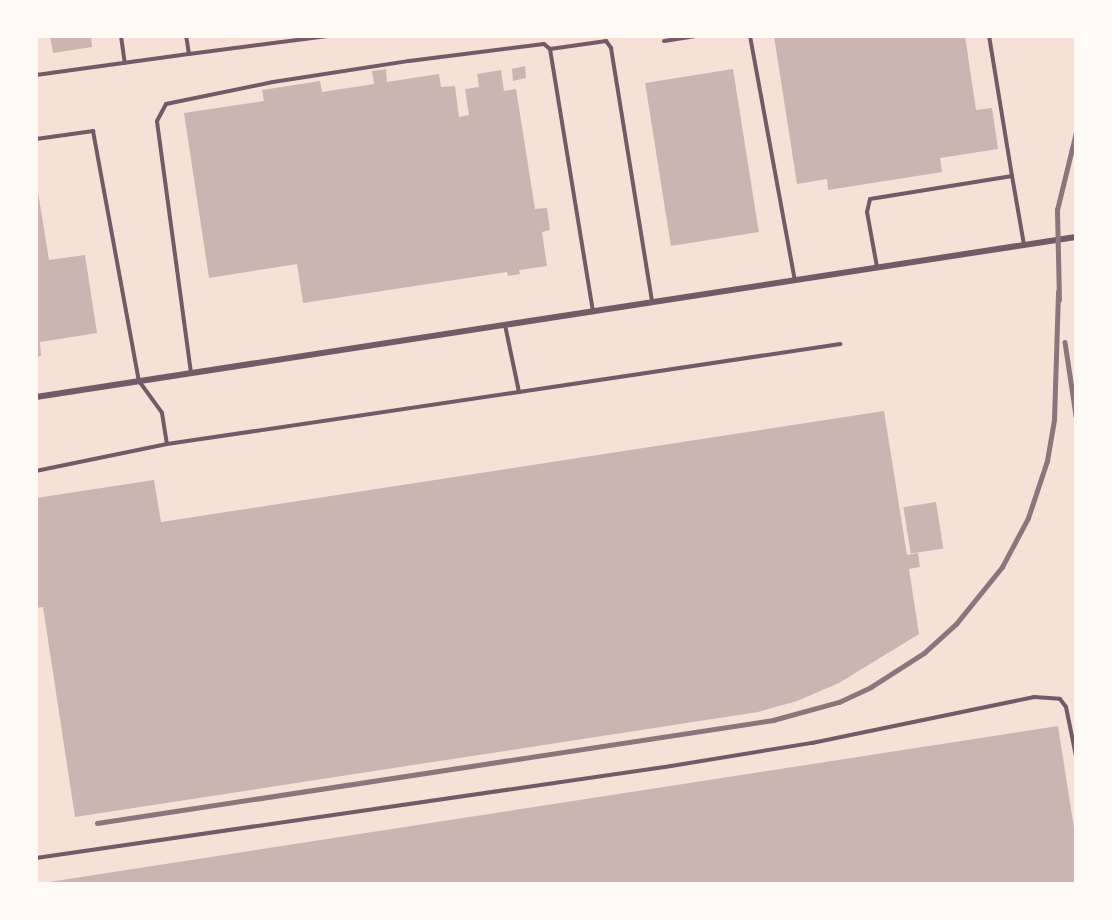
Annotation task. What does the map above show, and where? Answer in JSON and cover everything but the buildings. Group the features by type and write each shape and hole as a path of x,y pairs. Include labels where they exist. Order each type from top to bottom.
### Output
{"street":[{"path":"36,397 1076,237"}],"lane":[{"path":"121,36 125,63"},
{"path":"186,36 189,54"},
{"path":"36,75 328,36"},
{"path":"664,41 695,36"},
{"path":"750,36 795,280"},
{"path":"989,36 1024,245"},
{"path":"550,49 606,41 611,48 652,302"},
{"path":"191,373 157,121 166,104 273,82 409,61 544,44 550,49 593,311"},
{"path":"36,139 93,131 139,381 162,413 167,444"},
{"path":"877,268 867,212 870,199 1012,176"},
{"path":"505,325 519,392"},
{"path":"36,471 167,444 840,344"},
{"path":"36,858 718,758 1034,697 1060,699 1066,707 1076,756"}],"railway":[{"path":"1059,300 1057,210 1076,132"},
{"path":"97,823 773,720 839,702 871,687 924,653 956,624 1002,567 1028,518 1047,461 1054,420 1058,292"},
{"path":"1065,342 1076,416"}]}
